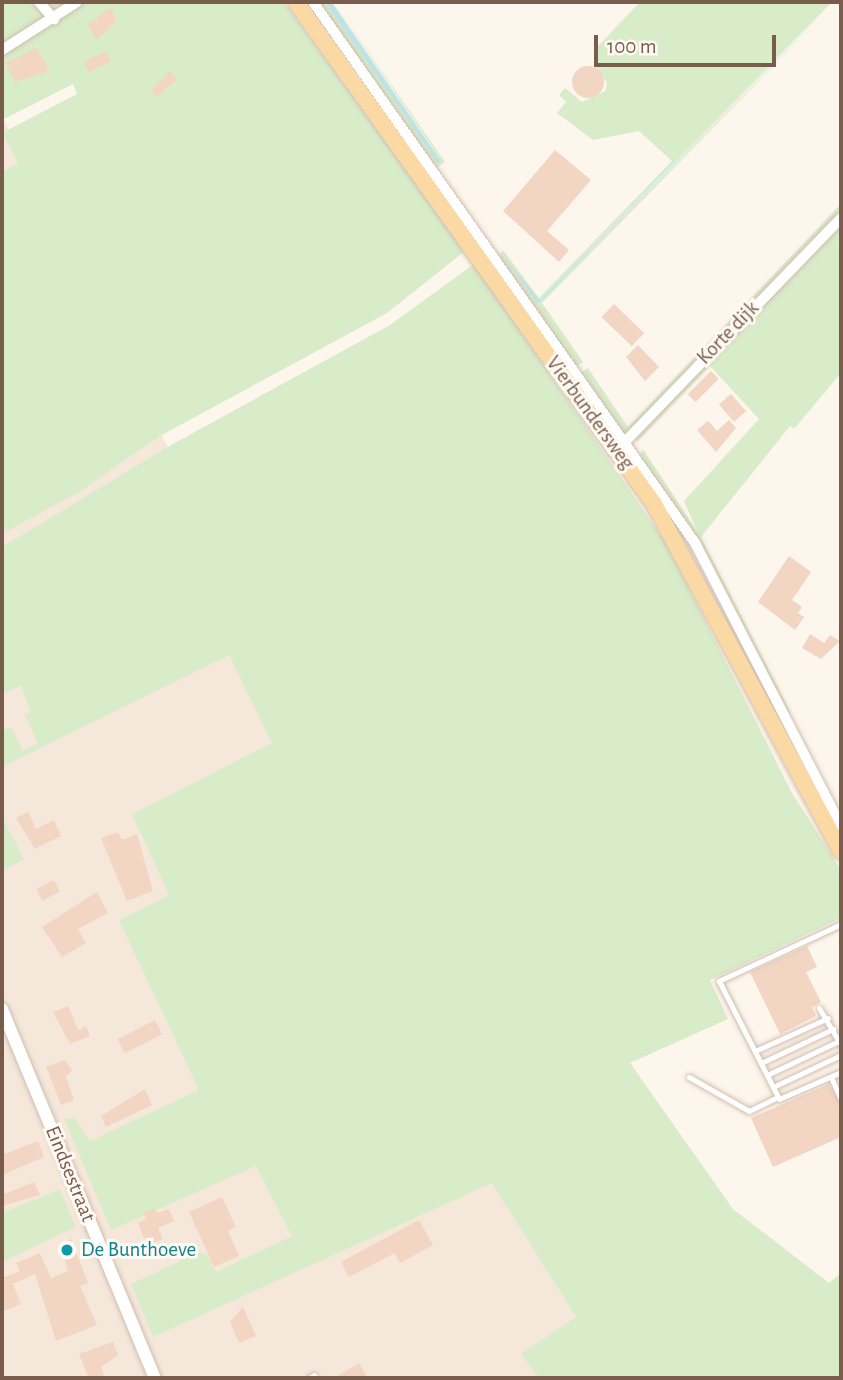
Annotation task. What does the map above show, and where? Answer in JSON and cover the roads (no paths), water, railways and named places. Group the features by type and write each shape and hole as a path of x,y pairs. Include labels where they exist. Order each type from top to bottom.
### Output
{"main road":[{"name":"Vierbundersweg","path":"296,2 621,446 689,564 841,851"}],"street":[{"path":"39,2 54,19"},
{"path":"2,50 77,2"},
{"name":"Vierbundersweg","path":"313,2 621,446 695,543 841,826"},
{"name":"Korte dijk","path":"621,446 841,218"},
{"name":"Eindsestraat","path":"2,1009 155,1378"}],"lane":[{"path":"778,1097 719,981 841,925"},
{"path":"767,1075 840,1043 828,1018 819,1008"},
{"path":"755,1051 828,1018"},
{"path":"761,1063 834,1029"},
{"path":"773,1087 841,1055"},
{"path":"690,1077 749,1111 841,1072"},
{"path":"831,1077 841,1099"}],"water":[{"path":"325,2 332,2 441,161 438,163"},
{"path":"834,2 538,304 504,257 540,300"}],"place":[{"name":"De Bunthoeve","path":"67,1250"}]}
